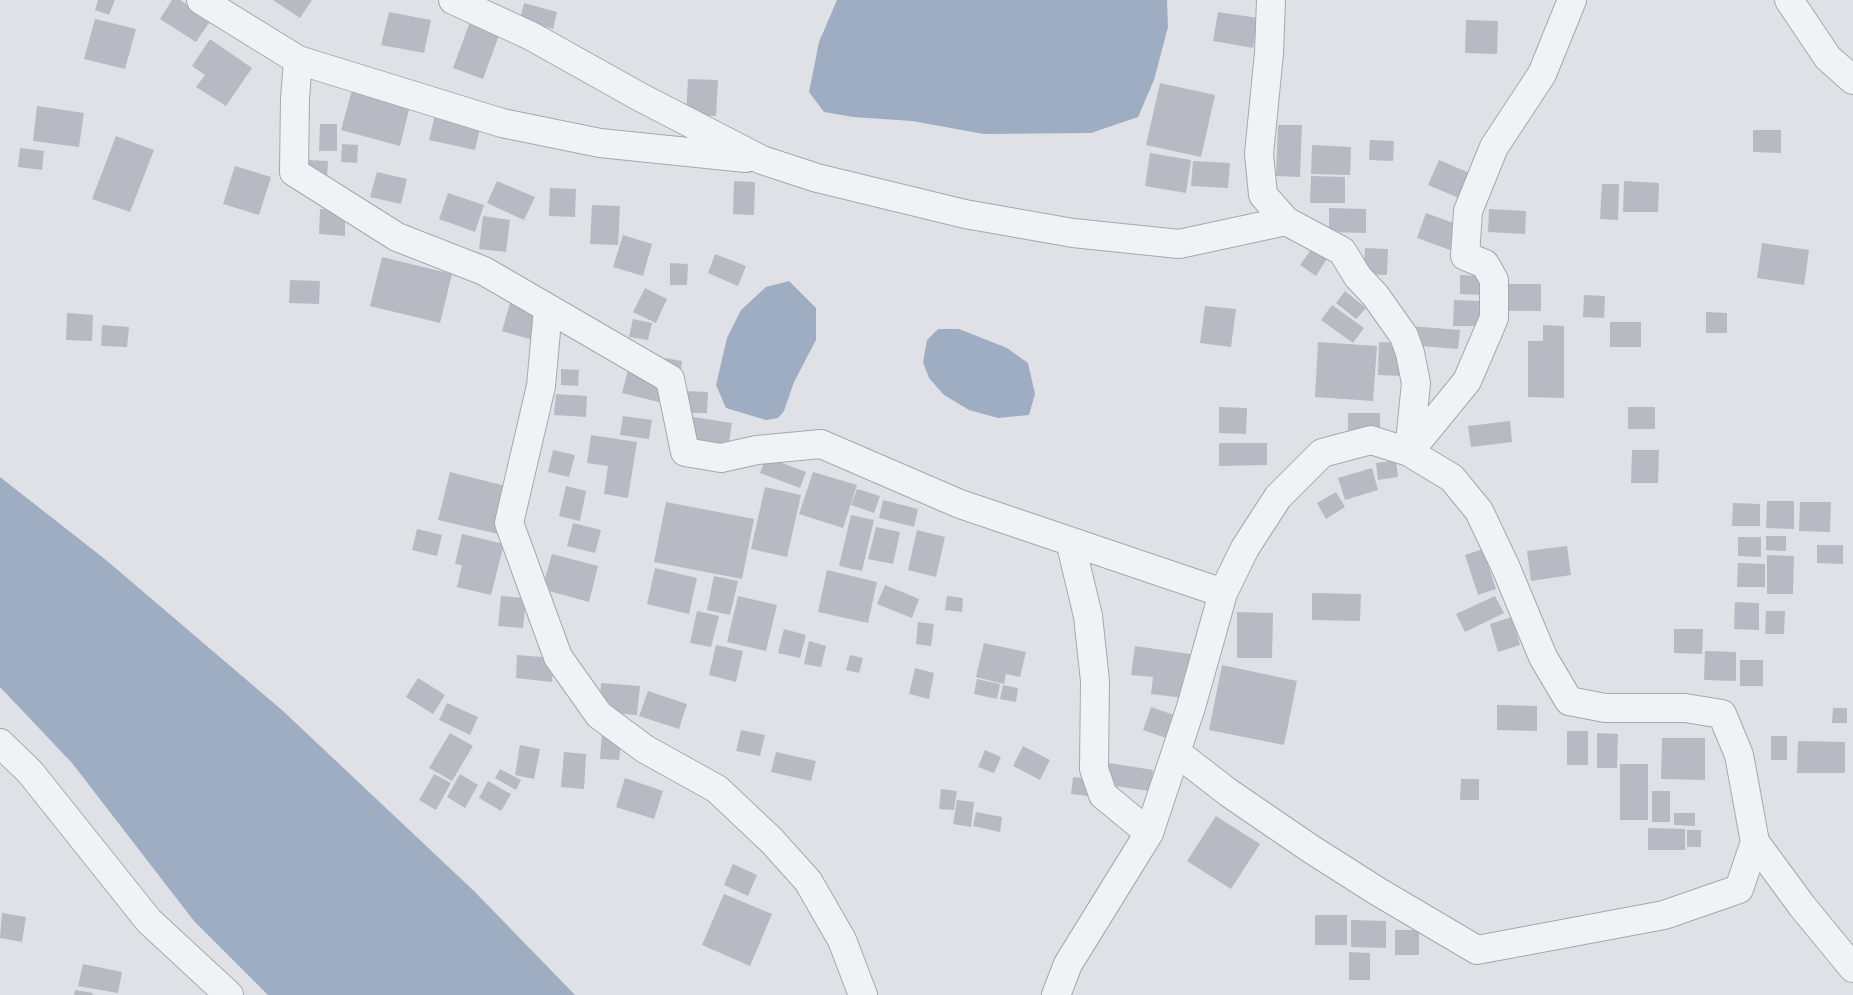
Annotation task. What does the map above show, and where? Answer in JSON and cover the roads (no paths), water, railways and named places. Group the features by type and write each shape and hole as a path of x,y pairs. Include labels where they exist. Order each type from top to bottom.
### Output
{"street":[{"path":"201,0 298,60 502,123 600,143 762,160"},
{"path":"453,0 531,36 762,160 817,178 965,214 1074,233 1180,244 1286,221"},
{"path":"1271,0 1269,53 1259,154 1263,195 1286,221 1342,252 1358,277 1375,295 1404,336 1410,353 1416,383 1409,452"},
{"path":"1409,452 1467,381 1494,318 1494,280 1485,264 1465,256 1468,211 1494,147 1542,74 1572,0"},
{"path":"1789,0 1828,58 1853,80"},
{"path":"298,60 295,99 294,172 397,237 484,271 670,379 685,452 721,458 757,450 821,444 960,504 1223,593"},
{"path":"548,309 541,386 509,523 527,577 558,657 599,715 645,749 717,789 772,841 808,881 842,940 863,995"},
{"path":"1056,995 1068,964 1149,833 1191,707 1223,593 1245,548 1278,497 1322,452 1371,440 1409,452 1452,478 1479,510 1506,568 1543,657 1569,701 1605,708 1684,708 1722,714 1739,755 1755,842 1802,906 1853,968"},
{"path":"1070,541 1088,616 1095,681 1094,769 1103,795 1149,833"},
{"path":"0,743 30,772 149,921 230,995"},
{"path":"1176,752 1229,793 1312,849 1376,891 1477,950 1664,915 1739,889 1755,842"}],"water":[{"path":"837,0 1167,0 1168,27 1154,80 1138,117 1091,133 984,134 912,121 853,117 824,112 809,92 819,42"},
{"path":"789,281 816,308 816,340 794,382 784,411 778,418 766,420 726,408 716,385 727,338 741,310 766,287"},
{"path":"938,329 959,329 1007,348 1028,363 1035,394 1029,415 998,418 969,410 944,395 929,378 923,362 927,340"},
{"path":"0,477 106,560 283,711 474,891 575,995 268,995 194,921 72,763 0,687"}]}
